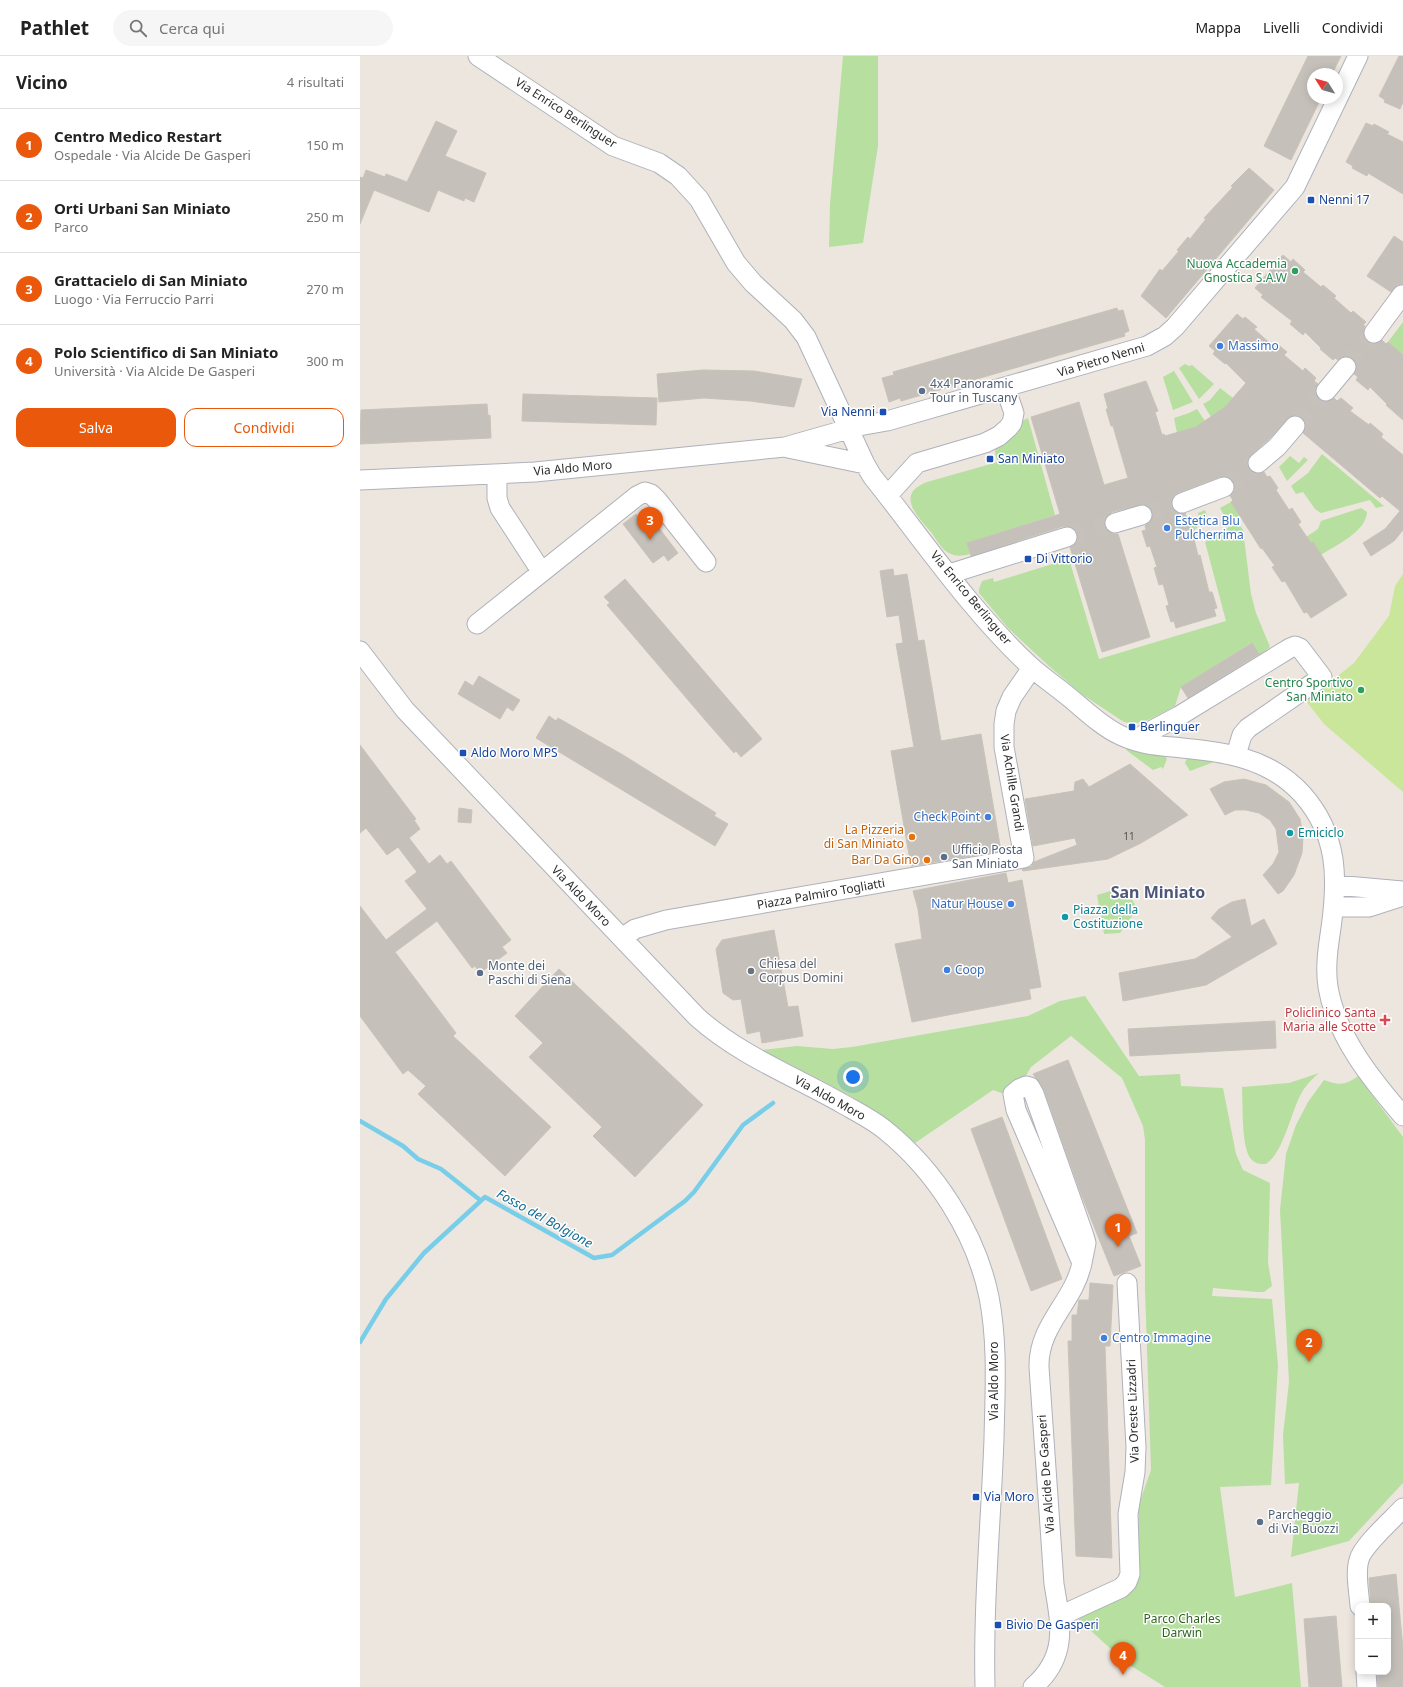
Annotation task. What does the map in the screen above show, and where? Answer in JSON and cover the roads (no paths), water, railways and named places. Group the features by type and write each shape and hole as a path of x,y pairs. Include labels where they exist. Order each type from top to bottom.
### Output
{"street":[{"name":"Via Enrico Berlinguer","path":"478,56 613,146 659,164 678,176 692,189 736,263 753,283 792,320 806,337 864,464 949,574 998,632 1032,668 1118,734 1134,740 1174,748 1236,755 1254,761 1272,770 1294,786 1308,801 1321,821 1334,861 1334,907 1327,963 1327,980 1332,1006 1343,1030 1362,1063 1403,1116"},
{"name":"Via Pietro Nenni","path":"849,429 887,421 1140,349 1154,343 1171,332 1295,187 1358,56"},
{"path":"1374,334 1402,295"},
{"path":"1326,391 1346,367"},
{"path":"888,495 917,463 985,443 1004,432 1012,423 1014,417 1005,387"},
{"path":"1258,463 1272,452 1295,426"},
{"name":"Via Aldo Moro","path":"360,480 572,469 785,447 849,429"},
{"name":"Via Aldo Moro","path":"785,447 864,464"},
{"path":"496,474 497,498 500,508 542,571"},
{"path":"1182,503 1224,487"},
{"path":"477,624 637,496 645,492 652,494 706,562"},
{"path":"1115,523 1142,515"},
{"path":"949,574 1067,537"},
{"path":"1134,740 1179,716 1290,648 1296,646 1300,648 1322,677 1248,728 1242,735 1236,755"},
{"name":"Via Aldo Moro","path":"360,651 405,710 622,938 681,1003 718,1035 741,1050 858,1113 892,1136 911,1154 936,1185 960,1220 972,1244 989,1296 995,1346 993,1451 985,1618 985,1687"},
{"name":"Via Achille Grandi","path":"1024,858 1005,752 1004,724 1006,711 1012,697 1032,668"},
{"path":"1174,748 1173,732 1179,716"},
{"name":"Piazza Palmiro Togliatti","path":"622,938 635,929 666,920 1024,858"},
{"path":"1335,885 1374,890 1403,891"},
{"path":"1334,907 1359,908 1376,905 1403,896"},
{"name":"Via Alcide De Gasperi","path":"1033,1687 1046,1673 1056,1657 1060,1634 1060,1616 1054,1584 1038,1356 1042,1340 1073,1286 1082,1263 1086,1243 1034,1094 1030,1087 1023,1087 1013,1094 1016,1110 1082,1263"},
{"name":"Via Oreste Lizzadri","path":"1060,1616 1121,1588 1127,1582 1130,1574 1128,1514 1135,1472 1136,1447 1127,1283"},
{"path":"1360,1603 1358,1567 1360,1555 1403,1508"},
{"path":"1366,1675 1367,1687"}],"waterway":[{"name":"Fosso del Bolgione","path":"360,1342 386,1299 424,1253 485,1197 594,1258 612,1255 685,1201 694,1192 743,1125 773,1103"},
{"path":"360,1121 403,1146 418,1159 441,1169 480,1200"}],"tunnel":[{"path":"1346,367 1374,333"},
{"path":"1295,426 1326,391"},
{"path":"1224,487 1258,463"},
{"path":"1142,515 1182,503"},
{"path":"1067,537 1115,523"}],"place":[{"name":"Nenni 17","path":"1311,200"},
{"name":"Nuova Accademia Gnostica S.A.W","path":"1295,271"},
{"name":"Massimo","path":"1220,346"},
{"name":"4x4 Panoramic Tour in Tuscany","path":"922,391"},
{"name":"Via Nenni","path":"883,412"},
{"name":"San Miniato","path":"990,459"},
{"name":"Estetica Blu Pulcherrima","path":"1167,528"},
{"name":"Grattacielo di San Miniato","path":"650,540"},
{"name":"Di Vittorio","path":"1028,559"},
{"name":"Centro Sportivo San Miniato","path":"1361,690"},
{"name":"Berlinguer","path":"1132,727"},
{"name":"Aldo Moro MPS","path":"463,753"},
{"name":"Check Point","path":"988,817"},
{"name":"Emiciclo","path":"1290,833"},
{"name":"La Pizzeria di San Miniato","path":"912,837"},
{"name":"Ufficio Posta San Miniato","path":"944,857"},
{"name":"Bar Da Gino","path":"927,860"},
{"name":"Natur House","path":"1011,904"},
{"name":"Piazza della Costituzione","path":"1065,917"},
{"name":"Coop","path":"947,970"},
{"name":"Chiesa del Corpus Domini","path":"751,971"},
{"name":"Monte dei Paschi di Siena","path":"480,973"},
{"name":"Policlinico Santa Maria alle Scotte","path":"1385,1020"},
{"name":"Centro Medico Restart","path":"1118,1247"},
{"name":"Centro Immagine","path":"1104,1338"},
{"name":"Orti Urbani San Miniato","path":"1309,1362"},
{"name":"Via Moro","path":"976,1497"},
{"name":"Parcheggio di Via Buozzi","path":"1260,1522"},
{"name":"Bivio De Gasperi","path":"998,1625"},
{"name":"Polo Scientifico di San Miniato","path":"1123,1675"}],"district":[{"name":"San Miniato","path":"1158,892"}],"park label":[{"name":"Parco Charles Darwin","path":"1182,1626"}]}
